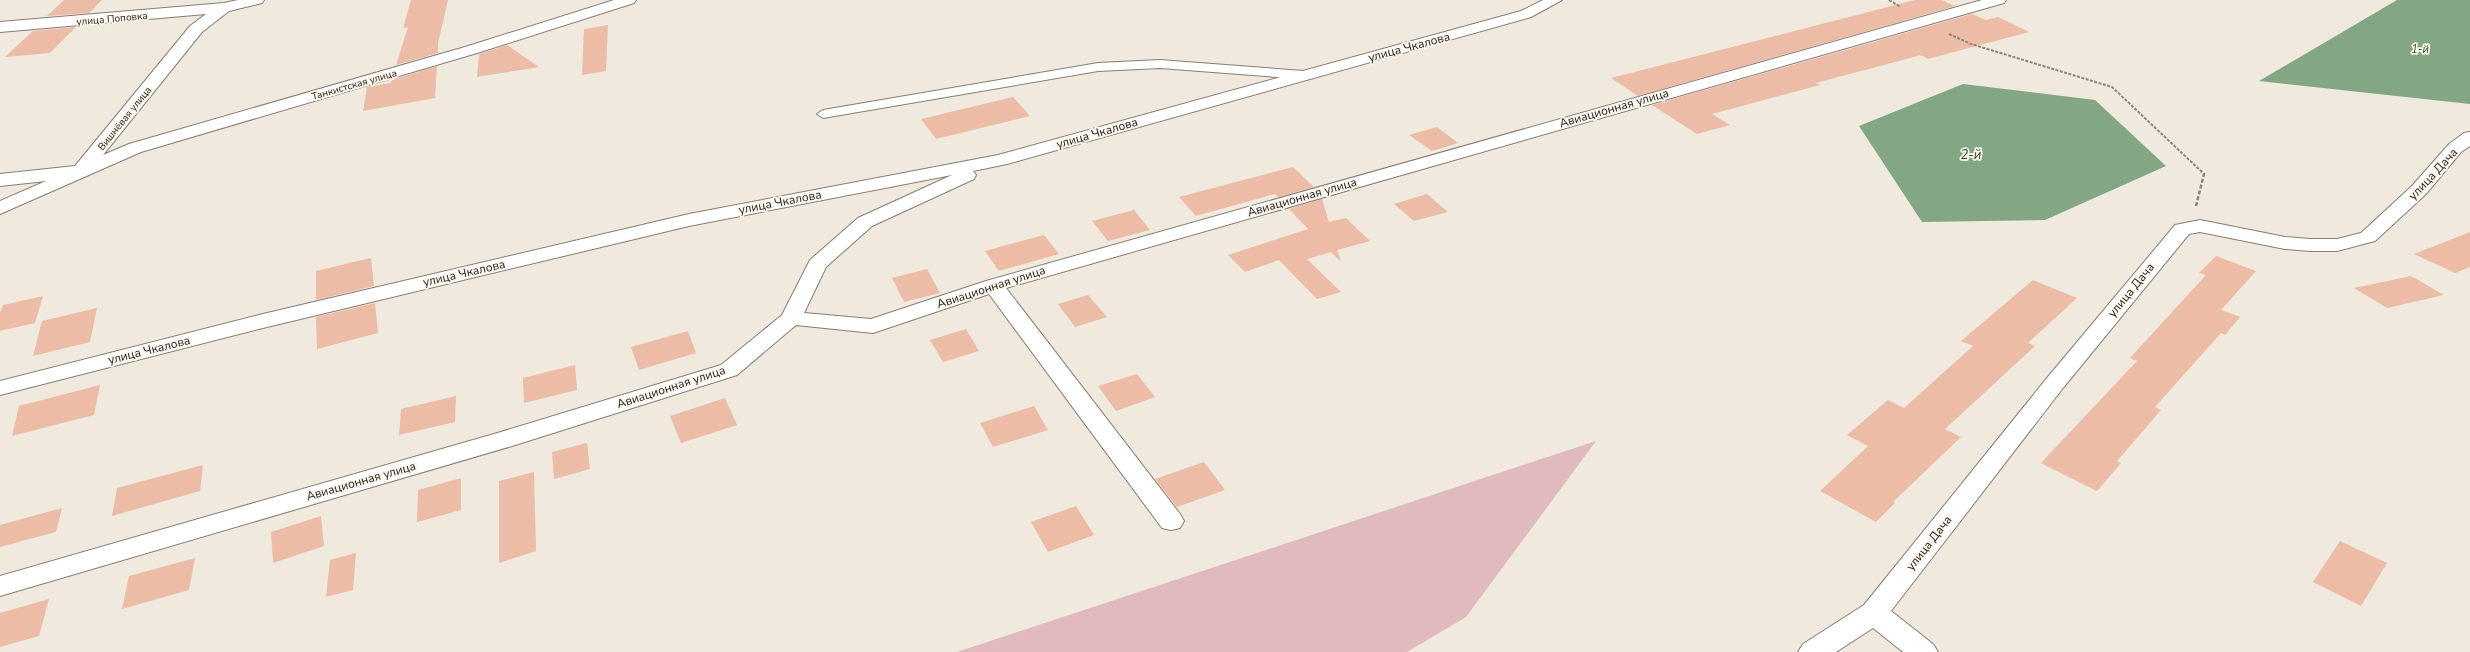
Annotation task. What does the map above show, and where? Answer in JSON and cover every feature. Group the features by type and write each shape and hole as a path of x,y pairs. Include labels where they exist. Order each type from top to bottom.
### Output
{"street":[{"path":"224,8 257,0"},
{"name":"Танкистская улица","path":"0,208 135,148 470,50 629,0"},
{"name":"улица Чкалова","path":"0,388 264,321 689,220 1000,160 1526,14 1555,0"},
{"name":"Авиационная улица","path":"0,586 495,442 729,370 791,318 873,326 993,285 1999,0"},
{"name":"улица Поповка","path":"0,27 224,8"},
{"name":"Вишнёвая улица","path":"81,171 196,29 224,8"},
{"name":"улица Дача","path":"1814,652 1874,613 2060,377 2182,229 2192,226 2285,243 2337,245 2368,237 2419,190 2455,148 2470,137"},
{"path":"791,318 817,264 865,222 1000,160"},
{"path":"0,180 81,171"},
{"path":"993,285 1171,521"},
{"path":"1874,613 1923,652"}],"lane":[{"path":"823,114 1098,67 1160,64 1304,76"}],"path":[{"path":"1889,0 1922,21 1970,44 2112,87 2204,174 2192,226"}],"shaded area":[{"path":"1596,441 1466,617 1407,652 957,652"}],"water":[{"name":"1-й","path":"2397,0 2470,0 2470,104 2259,81"},
{"name":"2-й","path":"1963,84 2095,100 2166,166 2045,220 1922,222 1859,126"}],"building":[{"path":"64,0 102,0 89,13 47,16"},
{"path":"411,0 448,0 438,43 438,53 396,65 408,27 403,28"},
{"path":"1915,0 1942,0 1955,6 1638,96 1611,78"},
{"path":"1972,14 1986,20 1998,17 2029,32 1928,59 1921,55 1816,83 1820,85 1712,114 1730,125 1697,134 1652,105"},
{"path":"608,25 606,71 582,75 584,29"},
{"path":"76,27 50,53 5,57 33,31"},
{"path":"507,45 539,67 477,77 479,54"},
{"path":"437,66 435,98 363,111 367,87 391,83 392,80"},
{"path":"1013,97 1030,116 936,139 921,119"},
{"path":"1437,127 1458,143 1432,151 1409,135"},
{"path":"1293,167 1314,187 1278,197 1275,194 1196,216 1179,197"},
{"path":"1427,194 1448,212 1414,221 1394,204"},
{"path":"1322,199 1329,222 1346,218 1370,241 1337,250 1341,262 1331,252 1307,259 1341,292 1317,299 1279,260 1245,272 1228,255 1308,229 1289,209"},
{"path":"1134,210 1150,230 1108,241 1092,221"},
{"path":"2470,232 2470,267 2455,273 2414,254"},
{"path":"1044,235 1059,254 999,271 985,251"},
{"path":"2216,256 2256,271 2221,310 2240,317 2225,335 2221,333 2155,407 2161,410 2117,461 2121,463 2097,491 2041,463 2137,361 2130,358 2206,275 2199,273"},
{"path":"371,258 374,286 316,300 316,271"},
{"path":"927,269 940,293 904,302 892,278"},
{"path":"2411,276 2444,295 2387,308 2354,288"},
{"path":"2033,280 2077,298 2028,343 2035,346 1945,429 1961,437 1893,502 1895,503 1876,522 1820,491 1868,446 1847,435 1888,400 1904,408 1973,346 1961,341"},
{"path":"1088,295 1107,317 1075,327 1058,304"},
{"path":"43,296 35,323 0,331 0,313 3,305"},
{"path":"375,303 378,333 317,349 316,317"},
{"path":"97,308 90,342 33,356 42,321"},
{"path":"966,329 979,351 943,362 930,340"},
{"path":"688,331 696,353 639,370 631,347"},
{"path":"575,365 577,390 524,403 523,378"},
{"path":"1137,374 1155,397 1116,411 1098,386"},
{"path":"100,385 94,415 12,436 19,406"},
{"path":"456,396 455,422 399,435 401,409"},
{"path":"725,398 737,425 681,443 670,416"},
{"path":"1034,406 1048,430 993,447 980,423"},
{"path":"587,443 590,469 554,479 552,452"},
{"path":"1204,462 1225,490 1177,507 1155,479"},
{"path":"203,465 200,491 112,516 117,488"},
{"path":"534,472 536,551 499,563 499,481"},
{"path":"461,478 461,510 417,522 418,490"},
{"path":"1076,506 1094,535 1048,552 1031,522"},
{"path":"62,508 56,532 0,547 0,525"},
{"path":"321,516 324,546 273,563 271,532"},
{"path":"2340,541 2387,563 2361,606 2313,582"},
{"path":"356,553 353,590 326,597 330,560"},
{"path":"195,558 189,590 122,609 129,576"},
{"path":"49,599 39,636 0,647 0,613"}]}
